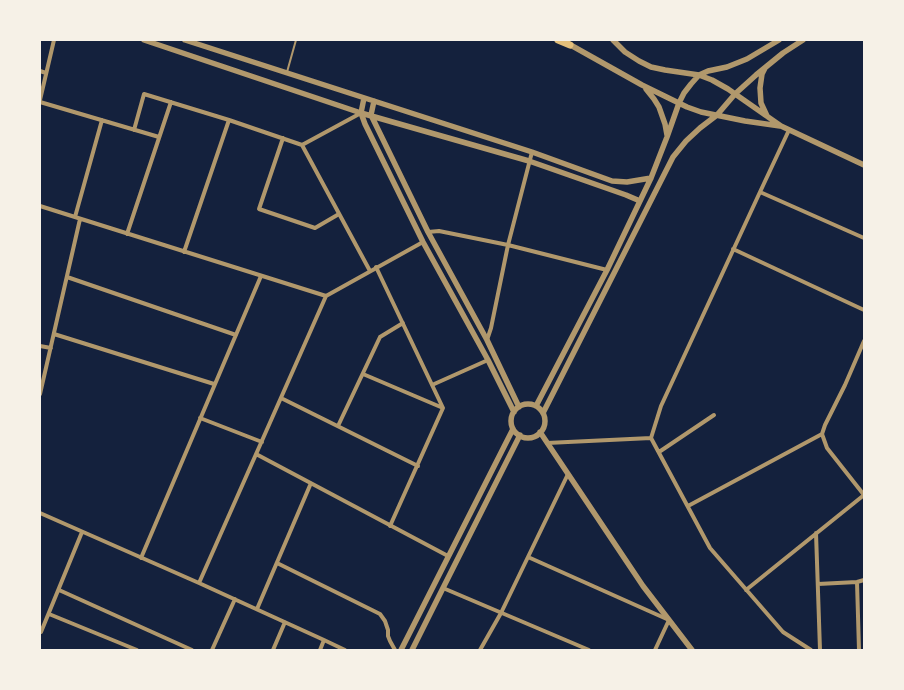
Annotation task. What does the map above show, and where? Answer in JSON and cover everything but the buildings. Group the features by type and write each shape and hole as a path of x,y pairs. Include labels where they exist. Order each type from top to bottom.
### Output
{"highway":[{"path":"558,40 570,45"}],"street":[{"path":"54,40 40,101 160,137"},
{"path":"144,40 361,113 529,161 640,201"},
{"path":"185,40 532,152 612,181 627,182 651,178"},
{"path":"564,40 570,45 642,85 701,112 745,122 781,126"},
{"path":"613,40 625,52 652,67 699,75 712,80 781,126 864,165"},
{"path":"536,406 607,270 651,178 684,93 699,75 712,70 727,67 747,59 779,40"},
{"path":"543,413 673,157 693,134 717,116 735,94 765,68 803,40"},
{"path":"765,68 760,81 760,96 763,109 767,116"},
{"path":"40,71 46,73"},
{"path":"642,85 659,106 665,124 667,137"},
{"path":"134,130 144,94 229,120 302,145 370,271"},
{"path":"364,98 361,113 365,124 422,242 488,360 514,412"},
{"path":"374,101 371,115 428,232 487,340 520,406"},
{"path":"127,234 171,102"},
{"path":"302,145 361,113"},
{"path":"74,217 102,120"},
{"path":"184,252 229,120"},
{"path":"789,130 660,406 652,438 710,548 783,632 811,650"},
{"path":"283,138 259,209 315,228 339,214"},
{"path":"487,340 491,328 508,245 532,152"},
{"path":"760,192 864,238"},
{"path":"40,206 326,296"},
{"path":"40,394 80,219"},
{"path":"428,232 439,230 508,245 607,270"},
{"path":"199,583 326,296 422,242"},
{"path":"733,249 864,310"},
{"path":"376,267 443,408 390,526"},
{"path":"142,558 214,384 261,276"},
{"path":"67,277 236,335"},
{"path":"338,426 380,338 403,323"},
{"path":"54,334 214,384"},
{"path":"746,590 864,495 827,448 822,434 864,341"},
{"path":"40,346 51,348"},
{"path":"432,384 488,360"},
{"path":"363,374 443,408"},
{"path":"281,398 418,466"},
{"path":"528,404 536,406 543,413 544,425 540,432 532,437 528,438 520,436 513,429 511,421 514,412 520,406 528,404"},
{"path":"659,452 714,415"},
{"path":"200,418 262,442"},
{"path":"401,650 513,429"},
{"path":"540,432 643,586 692,650"},
{"path":"688,506 822,434"},
{"path":"412,650 520,436"},
{"path":"547,443 652,438"},
{"path":"256,454 448,556"},
{"path":"480,650 501,613 568,474"},
{"path":"257,609 311,483"},
{"path":"40,513 235,599 345,650"},
{"path":"41,632 82,532"},
{"path":"816,533 820,650"},
{"path":"528,558 669,620"},
{"path":"277,562 380,614 387,626 390,641 395,650"},
{"path":"818,584 857,582 864,580"},
{"path":"857,582 859,650"},
{"path":"443,588 589,650"},
{"path":"58,590 192,650"},
{"path":"212,650 235,599"},
{"path":"858,614 864,612"},
{"path":"49,614 137,650"},
{"path":"656,650 669,620"},
{"path":"273,650 285,622"},
{"path":"320,650 324,640"}],"lane":[{"path":"287,73 296,40"}]}
